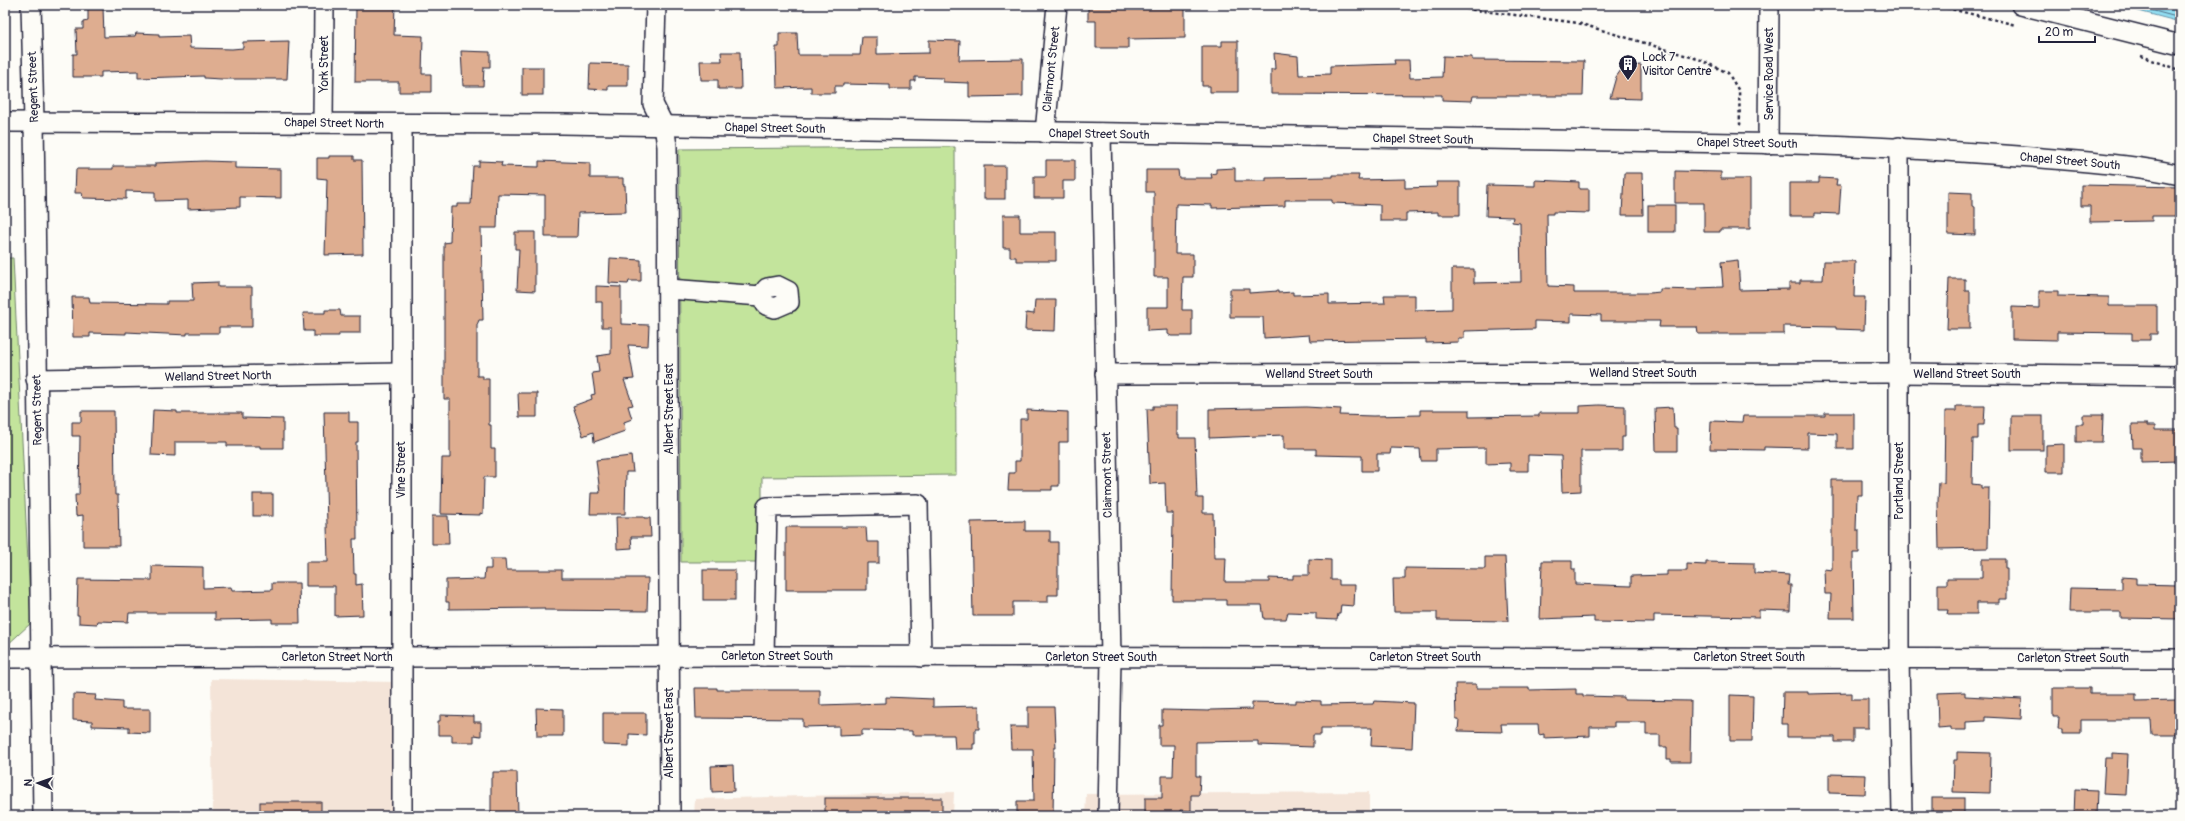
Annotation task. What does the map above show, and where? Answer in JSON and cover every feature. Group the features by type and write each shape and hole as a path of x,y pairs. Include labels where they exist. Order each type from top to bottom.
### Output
{"street":[{"name":"Regent Street","path":"31,5 34,121 36,379 42,658 43,816"},
{"name":"York Street","path":"323,122 324,5"},
{"name":"Albert Street East","path":"656,5 653,104 664,126 667,146 669,289 670,816"},
{"name":"Clairmont Street","path":"1044,133 1057,5"},
{"name":"Service Road West","path":"1768,144 1769,5"},
{"path":"2021,5 2180,45"},
{"name":"Chapel Street North","path":"5,122 323,122 664,126"},
{"name":"Vine Street","path":"402,124 400,373 402,816"},
{"name":"Chapel Street South","path":"664,126 1899,147 2148,168 2180,175"},
{"name":"Clairmont Street","path":"1101,134 1111,658 1108,816"},
{"name":"Portland Street","path":"1899,147 1899,657 1902,816"},
{"path":"669,289 761,296"},
{"name":"Welland Street North","path":"36,379 400,373"},
{"name":"Welland Street South","path":"1106,374 1899,373 2180,376"},
{"path":"764,656 767,507 918,504 921,657"},
{"name":"Carleton Street South","path":"669,656 1111,658 1899,657 2180,659"},
{"name":"Carleton Street North","path":"5,658 669,656"}],"path":[{"path":"1436,5 1578,23 1701,60 1728,73 1739,91 1740,124 1768,144"}],"shaded area":[{"path":"211,679 398,682 394,816 213,816"},
{"path":"954,792 953,816 694,816 695,799"},
{"path":"1369,792 1369,816 1085,816 1086,794"}],"green space":[{"path":"955,147 956,475 762,477 762,562 681,562 679,149"},
{"path":"5,258 13,258 31,623 5,647"}],"water":[{"path":"2116,5 2180,5 2180,22"}],"building":[{"path":"356,5 395,5 394,35 423,36 422,74 431,74 431,92 399,92 399,82 355,82"},
{"path":"1088,5 1185,5 1185,38 1128,39 1128,48 1096,48 1096,21 1088,21"},
{"path":"103,7 104,37 135,36 136,33 159,34 159,37 189,36 190,48 232,49 243,48 243,42 289,41 287,79 221,79 204,78 204,76 138,78 138,71 101,72 101,77 73,77 73,54 77,54 76,29 83,29 83,22 88,21 88,8"},
{"path":"779,33 797,33 798,55 860,55 862,37 877,37 877,54 929,53 929,40 960,41 959,60 1023,59 1023,96 969,97 969,83 943,82 943,78 915,77 915,81 911,81 911,89 890,89 890,85 843,84 843,86 835,86 835,93 811,93 811,87 777,88 776,47 779,47"},
{"path":"1222,41 1238,41 1238,92 1210,92 1210,86 1202,86 1202,46 1222,46"},
{"path":"461,51 490,52 490,67 484,67 483,86 463,86"},
{"path":"721,52 740,52 741,89 718,89 718,80 701,80 700,61 722,61"},
{"path":"1274,53 1298,56 1299,75 1330,74 1330,66 1395,64 1394,60 1409,60 1410,78 1442,77 1443,56 1472,57 1472,60 1584,61 1583,96 1473,96 1472,101 1442,100 1442,95 1271,94 1271,69 1275,69"},
{"path":"590,63 628,64 628,86 608,86 608,90 589,89"},
{"name":"Lock 7 Visitor Centre","path":"1641,65 1641,99 1610,98 1616,77 1621,70 1629,66"},
{"path":"522,67 543,67 543,95 522,95"},
{"path":"329,156 354,156 354,160 362,160 363,254 325,255 327,179 317,178 317,158 329,158"},
{"path":"1046,160 1075,160 1075,181 1063,181 1063,198 1034,198 1034,177 1046,177"},
{"path":"205,161 235,162 235,168 281,169 281,198 240,197 240,207 188,209 188,200 155,201 155,192 126,191 126,199 83,198 82,193 75,193 76,169 113,169 113,166 155,166 155,163"},
{"path":"479,161 502,162 501,166 539,167 539,161 590,163 590,178 623,178 623,185 625,185 626,212 578,213 577,237 545,237 545,195 498,194 497,228 481,228 483,320 479,320 477,325 477,376 483,376 483,379 489,379 489,425 491,425 491,449 495,449 495,477 484,477 483,514 441,514 442,458 450,458 450,399 444,399 444,243 450,242 451,207 457,207 457,204 471,204 473,166 479,166"},
{"path":"984,166 1005,166 1005,199 984,199"},
{"path":"1235,168 1235,181 1266,181 1266,178 1359,175 1358,180 1405,179 1405,188 1437,187 1436,182 1460,182 1460,215 1438,215 1438,212 1406,213 1406,221 1380,221 1380,205 1332,203 1332,200 1285,200 1285,206 1212,208 1212,205 1176,204 1175,254 1193,254 1193,277 1183,277 1182,308 1182,310 1192,310 1192,336 1171,336 1168,334 1168,330 1147,331 1147,307 1168,307 1168,277 1154,277 1154,192 1146,192 1146,170 1178,170 1179,178 1212,178 1211,174 1216,173 1216,169"},
{"path":"1675,171 1721,172 1721,179 1750,179 1750,229 1720,229 1720,232 1704,232 1704,203 1675,203"},
{"path":"1624,173 1642,173 1643,215 1622,215"},
{"path":"1819,178 1837,179 1836,185 1841,185 1839,214 1815,213 1815,216 1790,216 1790,183 1819,183"},
{"path":"1535,180 1579,182 1579,189 1589,189 1589,213 1553,212 1553,214 1547,214 1548,286 1574,287 1574,293 1650,293 1660,292 1660,289 1697,290 1697,288 1723,287 1721,262 1738,260 1740,290 1789,289 1789,283 1800,283 1800,280 1823,280 1824,261 1855,261 1854,297 1865,297 1864,330 1836,329 1836,327 1784,326 1784,334 1698,334 1697,327 1659,327 1660,321 1601,321 1601,315 1571,314 1571,322 1535,321 1535,329 1464,331 1464,338 1458,338 1458,342 1426,343 1426,339 1310,341 1309,335 1264,338 1263,317 1230,317 1230,289 1249,289 1249,293 1278,291 1278,293 1293,292 1293,295 1329,294 1329,304 1385,303 1384,295 1415,295 1415,310 1452,309 1452,269 1474,269 1474,283 1521,282 1520,223 1512,222 1513,217 1486,216 1487,185 1535,186"},
{"path":"2081,185 2180,187 2180,216 2152,216 2152,221 2090,222 2090,206 2081,206"},
{"path":"1948,192 1972,193 1972,206 1975,207 1975,235 1948,234"},
{"path":"1648,205 1675,205 1675,232 1648,232"},
{"path":"1003,215 1020,215 1020,232 1056,232 1056,261 1016,261 1016,257 1010,257 1010,248 1003,248"},
{"path":"515,232 535,232 535,291 517,290 519,249 515,249"},
{"path":"610,258 641,260 641,281 629,281 628,284 609,283"},
{"path":"1949,279 1965,279 1965,291 1970,291 1970,329 1947,329"},
{"path":"218,282 218,287 252,287 252,327 219,327 219,333 187,333 187,335 126,332 126,334 90,333 90,337 73,337 72,297 89,297 90,303 167,304 167,301 193,301 192,283"},
{"path":"596,286 621,287 621,324 649,325 648,346 628,345 634,379 624,380 633,405 628,406 632,419 624,422 625,431 594,442 593,432 583,436 573,406 592,399 591,395 595,394 592,373 599,372 597,356 611,354 611,327 602,327 602,302 596,302"},
{"path":"2039,291 2058,291 2058,296 2109,297 2109,306 2157,306 2157,334 2150,334 2150,340 2132,340 2132,333 2057,332 2057,340 2012,339 2012,307 2039,308"},
{"path":"1035,300 1056,300 1055,331 1025,330 1026,313 1034,314"},
{"path":"325,310 340,310 341,316 360,316 360,333 339,333 339,336 313,336 313,331 304,331 303,313 325,313"},
{"path":"518,393 537,393 537,417 519,417"},
{"path":"1153,406 1177,406 1177,434 1179,434 1179,438 1195,438 1197,498 1203,498 1203,513 1213,513 1214,558 1226,558 1225,582 1269,582 1269,578 1293,579 1293,575 1309,575 1309,559 1331,560 1331,580 1339,580 1339,585 1355,585 1354,606 1341,605 1340,614 1338,614 1337,620 1316,619 1316,613 1288,612 1286,619 1264,619 1262,605 1226,605 1226,600 1172,600 1173,513 1166,513 1165,483 1150,484 1147,409 1153,409"},
{"path":"1580,406 1625,406 1625,437 1622,437 1622,451 1581,451 1581,491 1562,492 1561,456 1528,455 1528,471 1510,471 1510,463 1486,464 1486,448 1436,449 1436,461 1421,461 1420,449 1391,448 1390,454 1377,454 1377,471 1362,471 1362,456 1316,455 1316,449 1284,449 1284,435 1209,438 1209,409 1306,407 1341,409 1340,415 1373,416 1420,415 1420,410 1469,410 1469,417 1539,416 1539,413 1580,413"},
{"path":"1956,406 1985,406 1984,425 1978,425 1978,439 1973,439 1972,484 1981,485 1981,488 1989,488 1988,548 1939,549 1938,501 1939,482 1944,483 1945,411 1956,411"},
{"path":"1673,407 1674,428 1677,428 1677,451 1656,451 1655,408"},
{"path":"153,410 177,411 177,413 242,413 242,418 283,419 283,448 227,446 227,442 175,442 175,456 151,455"},
{"path":"1027,410 1068,412 1068,442 1059,442 1059,486 1052,486 1052,490 1008,490 1009,473 1015,473 1015,461 1020,461 1020,419 1027,419"},
{"path":"81,411 114,411 115,495 118,495 119,546 83,546 83,515 76,516 75,495 79,495 80,436 72,436 72,422 81,422"},
{"path":"324,412 349,412 349,422 358,422 358,442 356,442 357,539 353,539 354,574 356,574 356,585 362,584 363,615 335,616 335,586 306,586 306,562 328,562"},
{"path":"1825,413 1854,413 1854,449 1837,449 1837,434 1808,433 1808,448 1764,447 1764,450 1710,449 1711,421 1742,422 1743,416 1825,416"},
{"path":"2083,415 2103,415 2102,442 2076,442 2076,424 2083,424"},
{"path":"2011,416 2043,416 2043,450 2011,450"},
{"path":"2132,424 2147,424 2147,426 2155,426 2155,430 2180,430 2180,461 2141,462 2141,448 2133,448"},
{"path":"2064,444 2064,472 2046,472 2046,445"},
{"path":"631,456 633,472 626,472 625,514 590,514 591,493 600,493 596,460"},
{"path":"1832,480 1862,480 1862,495 1857,495 1856,530 1859,530 1859,553 1853,553 1854,618 1830,618 1831,594 1825,594 1824,569 1832,570"},
{"path":"253,494 273,494 273,516 253,516"},
{"path":"432,516 448,516 449,544 432,544"},
{"path":"616,517 650,518 651,537 631,537 632,548 617,549"},
{"path":"1025,521 1025,531 1050,531 1050,542 1058,542 1058,595 1048,595 1048,602 1013,602 1013,616 973,616 971,522"},
{"path":"786,527 866,527 867,542 879,542 879,563 867,563 867,590 786,590"},
{"path":"1485,557 1505,557 1508,621 1437,620 1437,612 1394,612 1393,579 1405,579 1405,568 1485,569"},
{"path":"491,559 505,559 506,570 562,570 562,578 648,578 647,611 544,610 544,608 449,609 449,602 446,602 446,580 484,579 485,569 491,569"},
{"path":"1982,559 2005,559 2005,568 2007,568 2007,599 1999,599 1999,603 1977,603 1977,614 1947,614 1948,610 1938,610 1938,584 1947,584 1947,578 1982,578"},
{"path":"1542,561 1572,561 1572,569 1575,569 1575,584 1631,586 1631,576 1667,575 1667,571 1687,571 1687,564 1706,565 1706,562 1754,563 1754,573 1789,575 1788,585 1791,585 1790,611 1759,610 1759,617 1654,615 1654,623 1594,622 1594,617 1540,619"},
{"path":"152,566 203,567 203,588 231,587 232,591 272,590 272,583 299,583 300,623 272,623 272,619 215,620 215,613 129,613 128,622 98,621 97,624 79,623 79,615 77,615 78,579 152,580"},
{"path":"703,570 735,570 735,600 703,600"},
{"path":"2122,577 2136,578 2136,584 2178,585 2178,590 2180,590 2180,619 2121,618 2121,612 2069,612 2070,588 2122,589"},
{"path":"1455,684 1476,684 1476,688 1529,688 1529,690 1576,689 1576,694 1583,694 1583,696 1624,697 1624,700 1691,701 1690,762 1671,762 1671,759 1667,759 1667,747 1660,747 1660,735 1646,735 1646,722 1614,722 1614,727 1590,727 1590,736 1544,738 1544,734 1539,735 1538,724 1501,724 1502,732 1458,731 1459,719 1456,719"},
{"path":"695,688 717,688 717,690 820,690 820,705 886,703 886,697 933,699 933,707 979,706 979,729 975,729 975,744 973,744 973,749 955,749 954,735 912,735 912,731 862,730 862,735 839,736 839,726 803,727 803,719 696,718"},
{"path":"2053,688 2090,688 2090,694 2136,694 2136,701 2176,700 2176,735 2152,735 2151,720 2081,720 2081,734 2062,734 2062,729 2058,729 2059,717 2053,717"},
{"path":"1783,692 1808,692 1808,694 1852,693 1852,699 1868,699 1868,728 1853,728 1853,742 1835,742 1835,737 1787,737 1787,724 1782,724"},
{"path":"1965,692 1965,696 2022,699 2021,719 1985,717 1985,721 1966,722 1966,730 1951,730 1951,727 1938,728 1937,693"},
{"path":"73,694 96,695 95,700 122,702 122,709 150,709 150,733 129,732 129,727 92,726 92,721 73,720"},
{"path":"1730,695 1753,696 1752,741 1730,741"},
{"path":"1296,700 1321,701 1321,705 1373,704 1374,701 1414,703 1412,748 1371,746 1372,728 1321,728 1321,735 1313,735 1313,747 1258,745 1258,741 1196,742 1196,776 1200,776 1199,795 1191,795 1191,811 1180,810 1180,816 1145,816 1145,798 1162,798 1162,776 1173,776 1174,745 1159,745 1159,725 1162,725 1162,710 1210,711 1252,709 1252,702 1296,703"},
{"path":"1028,707 1054,707 1056,748 1054,748 1053,816 1017,816 1017,801 1034,801 1033,749 1011,749 1010,727 1028,727"},
{"path":"536,708 563,709 563,736 537,736"},
{"path":"603,713 646,713 646,735 629,734 629,746 603,745"},
{"path":"440,715 474,716 474,722 481,722 481,736 474,735 474,742 452,742 452,735 438,735 438,721 440,721"},
{"path":"1957,752 1991,753 1990,793 1953,792 1954,760 1957,760"},
{"path":"2112,753 2128,754 2126,795 2103,794 2105,758 2112,758"},
{"path":"733,765 734,791 712,792 711,766"},
{"path":"493,772 517,772 518,816 491,816 491,778 493,778"},
{"path":"1829,774 1866,775 1865,794 1829,793"},
{"path":"2075,789 2097,790 2096,816 2074,816"},
{"path":"825,798 942,798 942,816 825,816"},
{"path":"1932,798 1964,798 1964,816 1932,816"},
{"path":"260,802 321,802 321,816 260,816"}],"place":[{"name":"Lock 7 Visitor Centre","path":"1628,81"}]}
